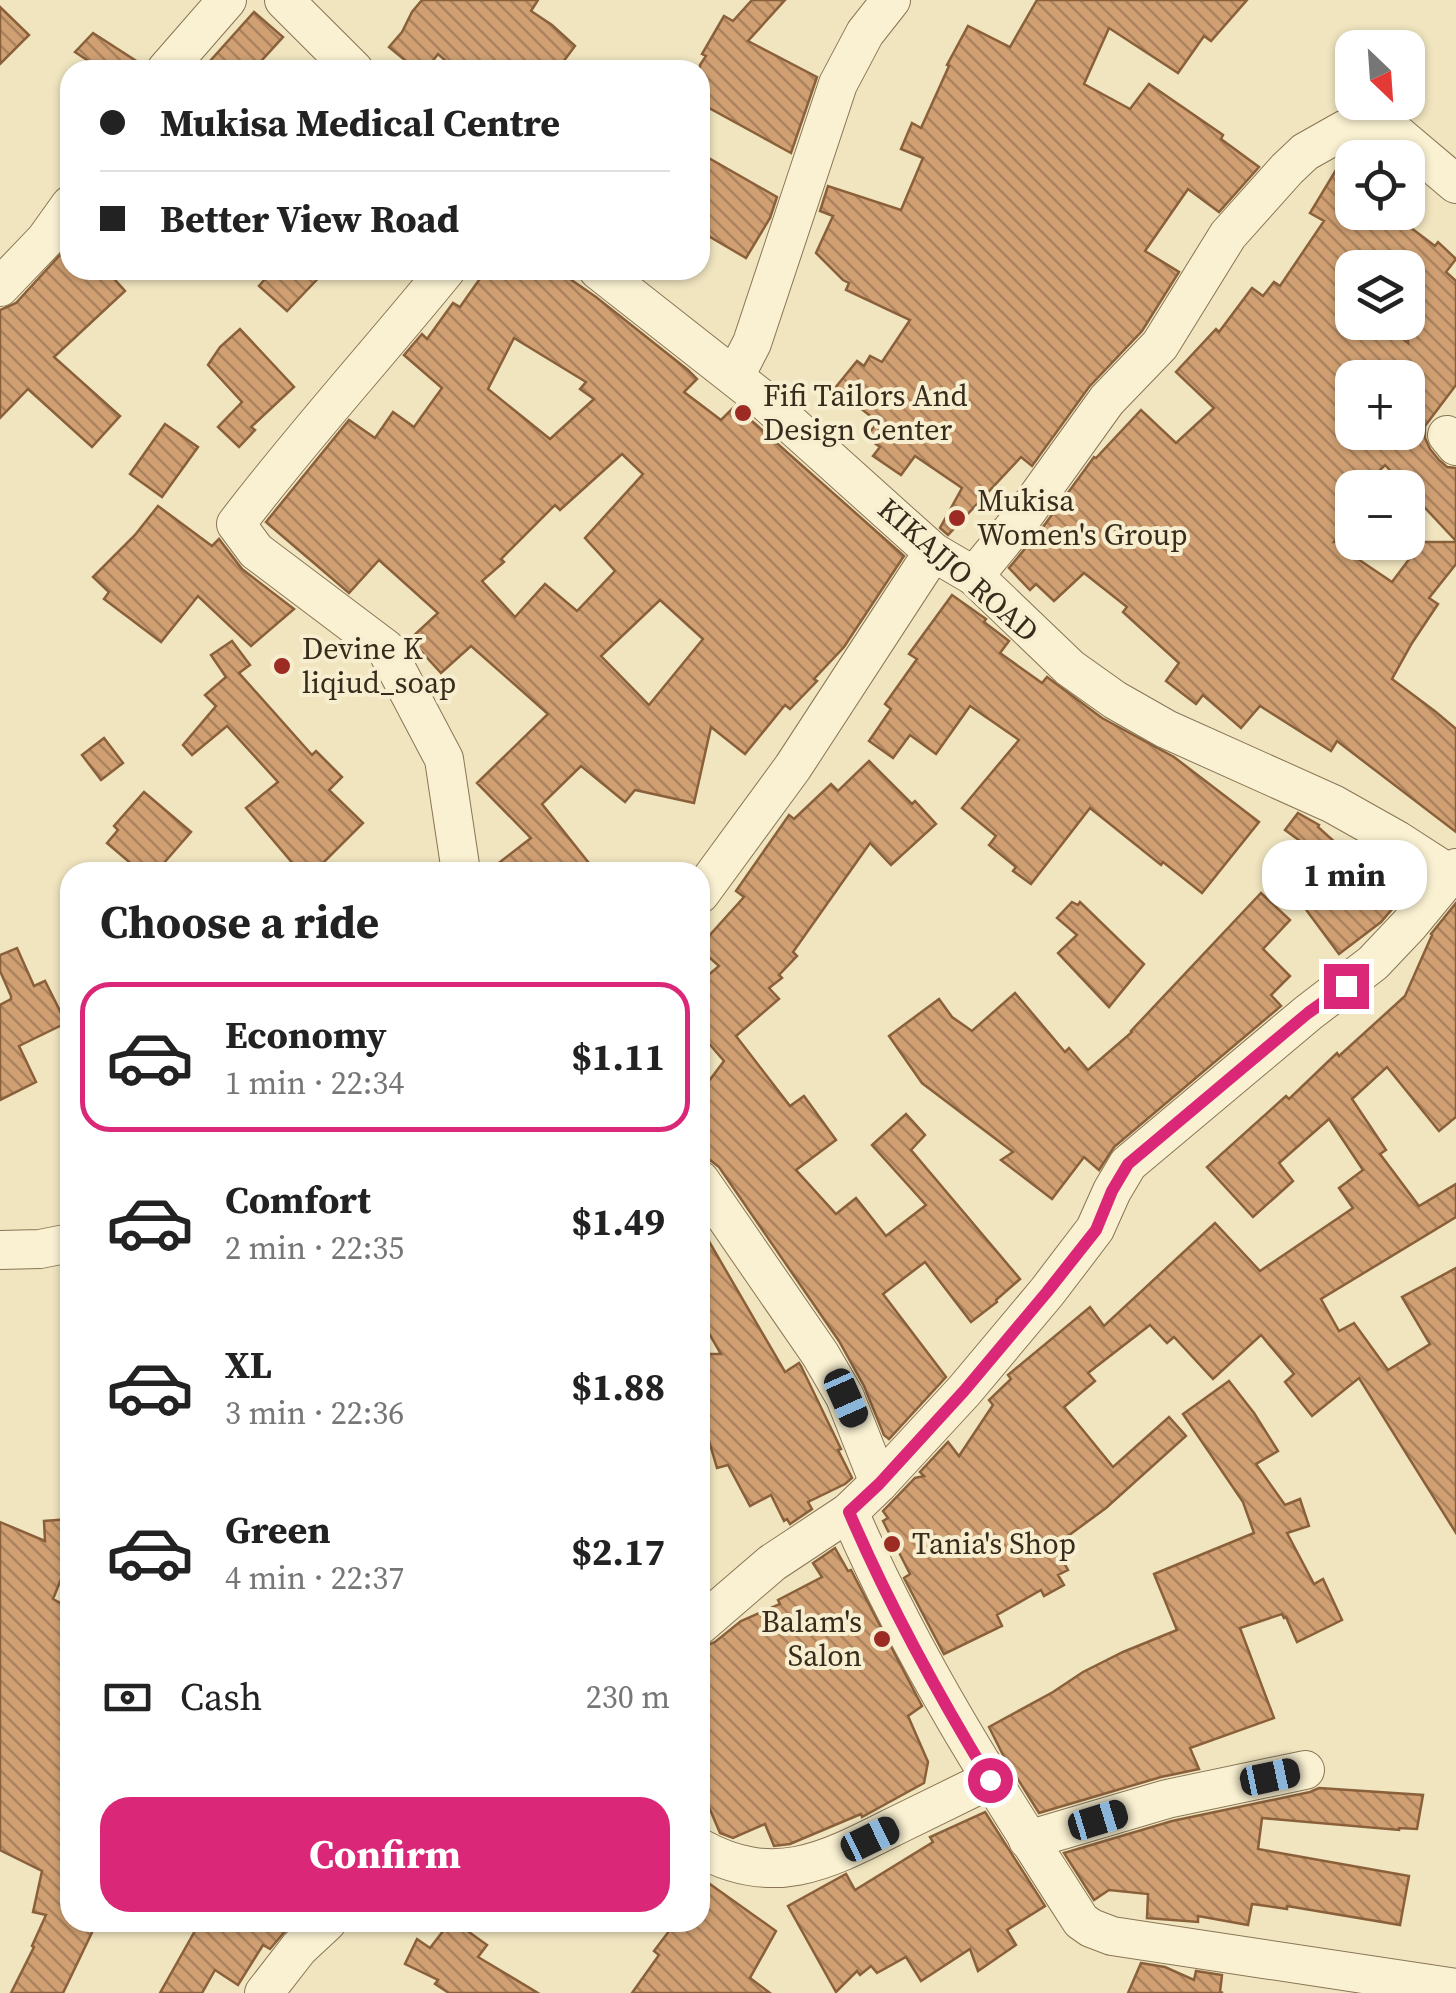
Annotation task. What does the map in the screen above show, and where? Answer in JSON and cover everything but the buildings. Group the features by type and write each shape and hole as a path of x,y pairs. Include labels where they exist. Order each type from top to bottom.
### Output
{"street":[{"path":"175,60 227,0"},
{"path":"284,0 344,60"},
{"path":"735,376 752,343 838,84 865,33 892,0"},
{"path":"974,576 1026,514 1108,400 1160,345 1228,235 1305,152 1344,130 1382,128 1398,135 1456,184"},
{"path":"0,287 60,220"},
{"path":"438,280 236,524 256,551 386,649 444,759 459,862"},
{"name":"KIKAJJO ROAD","path":"611,280 735,376 933,552 974,576 1070,668 1115,700 1166,729 1333,804 1454,874"},
{"path":"710,880 803,752 933,552"},
{"path":"710,1617 772,1563 849,1512 879,1484 964,1391 1096,1230 1128,1164 1308,1013 1373,964 1454,874"},
{"path":"710,1194 846,1398 879,1484"},
{"path":"0,1250 60,1246"},
{"path":"849,1512 928,1674 990,1780 1081,1921 1112,1936 1456,1988"},
{"path":"1028,1840 1167,1799 1305,1770"},
{"path":"710,1854 760,1869 801,1867 840,1853 990,1780"},
{"path":"264,1993 316,1932"}],"place":[{"name":"Fifi Tailors And Design Center","path":"743,413"},
{"name":"Mukisa Women's Group","path":"957,518"},
{"name":"Devine K liqiud_soap","path":"282,666"},
{"name":"Tania's Shop","path":"892,1544"},
{"name":"Balam's Salon","path":"882,1639"}],"route":[{"path":"990,1780 928,1674 849,1512 964,1391 1047,1292 1096,1230 1128,1164 1308,1013 1346,986"}]}
